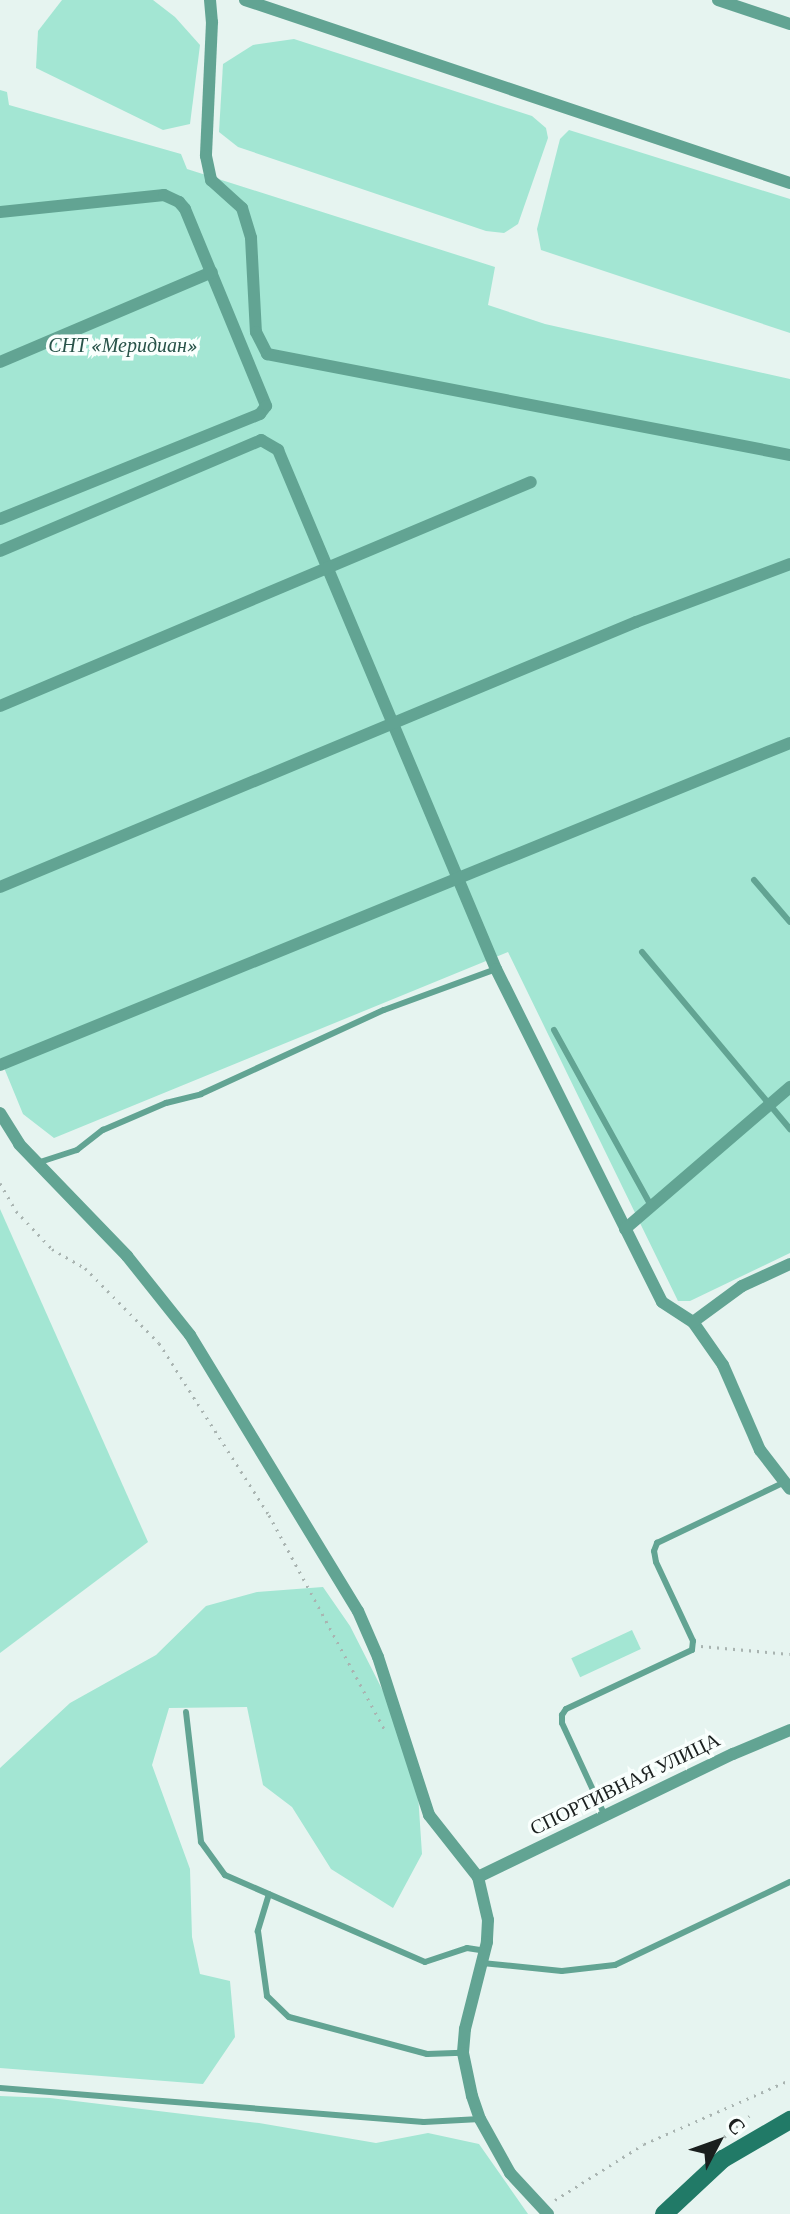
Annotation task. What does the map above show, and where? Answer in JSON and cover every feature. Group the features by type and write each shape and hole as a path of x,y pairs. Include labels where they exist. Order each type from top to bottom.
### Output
{"street":[{"path":"210,0 206,156 211,180 242,208 251,238 256,332 267,354 790,455"},
{"path":"245,0 790,183"},
{"path":"718,0 790,24"},
{"path":"0,212 164,195 185,209 265,399 264,410 0,519"},
{"path":"0,362 212,272"},
{"path":"0,551 261,440 278,450 496,969 662,1302 693,1322 723,1365 760,1450 787,1486"},
{"path":"0,706 531,482"},
{"path":"0,887 636,622 790,564"},
{"path":"0,1065 790,743"},
{"path":"625,1229 790,1087"},
{"path":"0,1113 19,1144 127,1256 190,1335 358,1611 378,1657 429,1815 478,1877 488,1920 484,1957 465,2029 463,2053 480,2119 510,2173 545,2211"},
{"path":"693,1322 742,1286 790,1264"},
{"name":"СПОРТИВНАЯ УЛИЦА","path":"478,1877 733,1754 790,1730"},
{"path":"664,2214 723,2159 790,2120"}],"lane":[{"path":"754,880 790,922"},
{"path":"642,952 790,1129"},
{"path":"37,1163 77,1150 103,1130 166,1103 201,1094 384,1010 496,969"},
{"path":"554,1030 651,1206"},
{"path":"605,1816 562,1723 562,1715 566,1709 687,1654 694,1645 656,1562 654,1551 657,1543 787,1486"},
{"path":"186,1712 201,1842 225,1875 425,1962 467,1948 484,1957 562,1971 615,1965 790,1882"},
{"path":"269,1894 258,1931 267,1996 289,2017 427,2054 463,2053"},
{"path":"0,2088 424,2122 480,2119"}],"path":[{"path":"0,1183 16,1211 52,1249 85,1268 159,1343 269,1515 377,1710 389,1739"},
{"path":"694,1645 790,1654"},
{"path":"545,2211 644,2144 790,2080"}],"green space":[{"path":"62,0 153,0 175,17 200,45 190,124 163,130 36,68 38,31"},
{"path":"294,39 532,116 546,128 548,138 518,224 504,233 486,231 238,147 219,132 223,64 253,45"},
{"name":"СНТ «Меридиан»","path":"0,90 7,92 9,105 181,154 187,169 495,267 488,305 545,324 790,379 790,1253 690,1301 678,1301 508,952 54,1138 23,1114 0,1058"},
{"path":"569,130 790,199 790,333 541,250 537,229 560,139"},
{"path":"0,1209 148,1542 0,1653"},
{"path":"323,1587 350,1626 383,1691 417,1779 422,1854 393,1908 331,1869 292,1807 263,1785 247,1707 169,1708 152,1765 190,1869 192,1937 200,1974 230,1981 235,2037 203,2084 0,2068 0,1768 70,1703 156,1655 206,1606 257,1592"},
{"path":"632,1630 641,1649 580,1677 571,1658"},
{"path":"0,2096 50,2098 259,2123 376,2143 428,2133 479,2144 528,2214 0,2214"}]}
